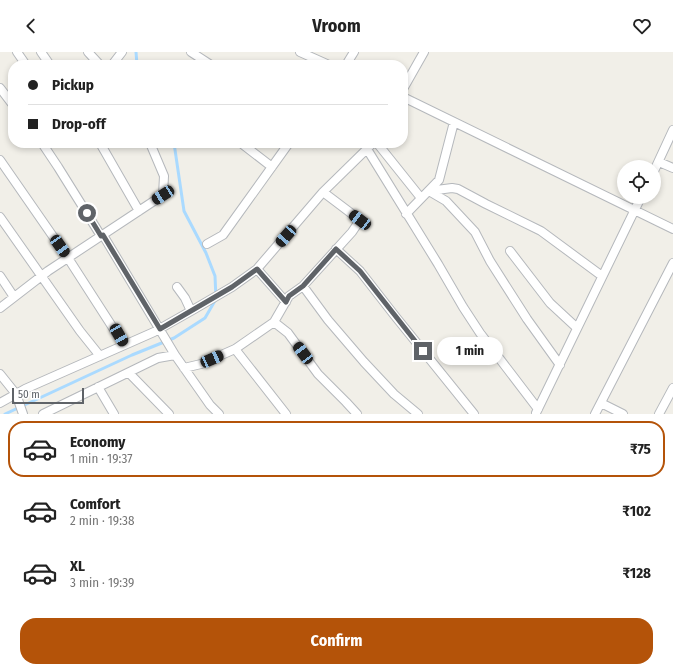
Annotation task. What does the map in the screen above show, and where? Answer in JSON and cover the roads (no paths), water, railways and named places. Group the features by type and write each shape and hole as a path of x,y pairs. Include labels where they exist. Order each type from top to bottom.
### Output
{"street":[{"path":"88,52 95,60"},
{"path":"116,60 122,52"},
{"path":"191,52 203,60"},
{"path":"300,52 318,60"},
{"path":"408,80 424,52"},
{"path":"0,88 8,98"},
{"path":"408,102 454,122 673,228"},
{"path":"406,214 439,180 454,122"},
{"path":"659,160 673,130"},
{"path":"45,148 102,236 175,355 210,405 219,414"},
{"path":"103,148 139,211"},
{"path":"0,308 68,258 163,195 164,176 152,148"},
{"path":"247,148 272,167"},
{"path":"207,244 222,235 285,148"},
{"path":"381,148 421,198"},
{"path":"0,403 16,394 160,329 232,287 257,269 323,192 367,149 463,307 537,412 637,204"},
{"path":"0,160 68,258 124,345"},
{"path":"661,163 673,168"},
{"path":"428,191 458,188 486,204 541,231 602,276"},
{"path":"428,191 446,201 475,232 490,261 527,319 560,365"},
{"path":"184,368 201,364 235,349 274,322 289,296 303,286 352,232 360,220 323,192"},
{"path":"0,216 41,277 100,356"},
{"path":"336,249 360,271 474,414"},
{"path":"510,252 550,302 577,328"},
{"path":"595,414 602,404 673,262"},
{"path":"257,269 286,302"},
{"path":"0,276 14,298"},
{"path":"303,286 328,320 364,362 394,394 418,414"},
{"path":"177,287 185,298 191,311"},
{"path":"274,322 288,333 318,374 356,414"},
{"path":"235,349 286,414"},
{"path":"43,414 56,411 98,387 158,358 175,355"},
{"path":"129,372 169,414"},
{"path":"0,374 16,394 23,414"},
{"path":"98,387 114,414"},
{"path":"659,414 673,388"},
{"path":"602,404 623,414"}],"waterway":[{"path":"136,52 137,60"},
{"path":"5,414 132,355 174,338 205,318 216,299 215,276 206,253 184,211 175,148"}]}
